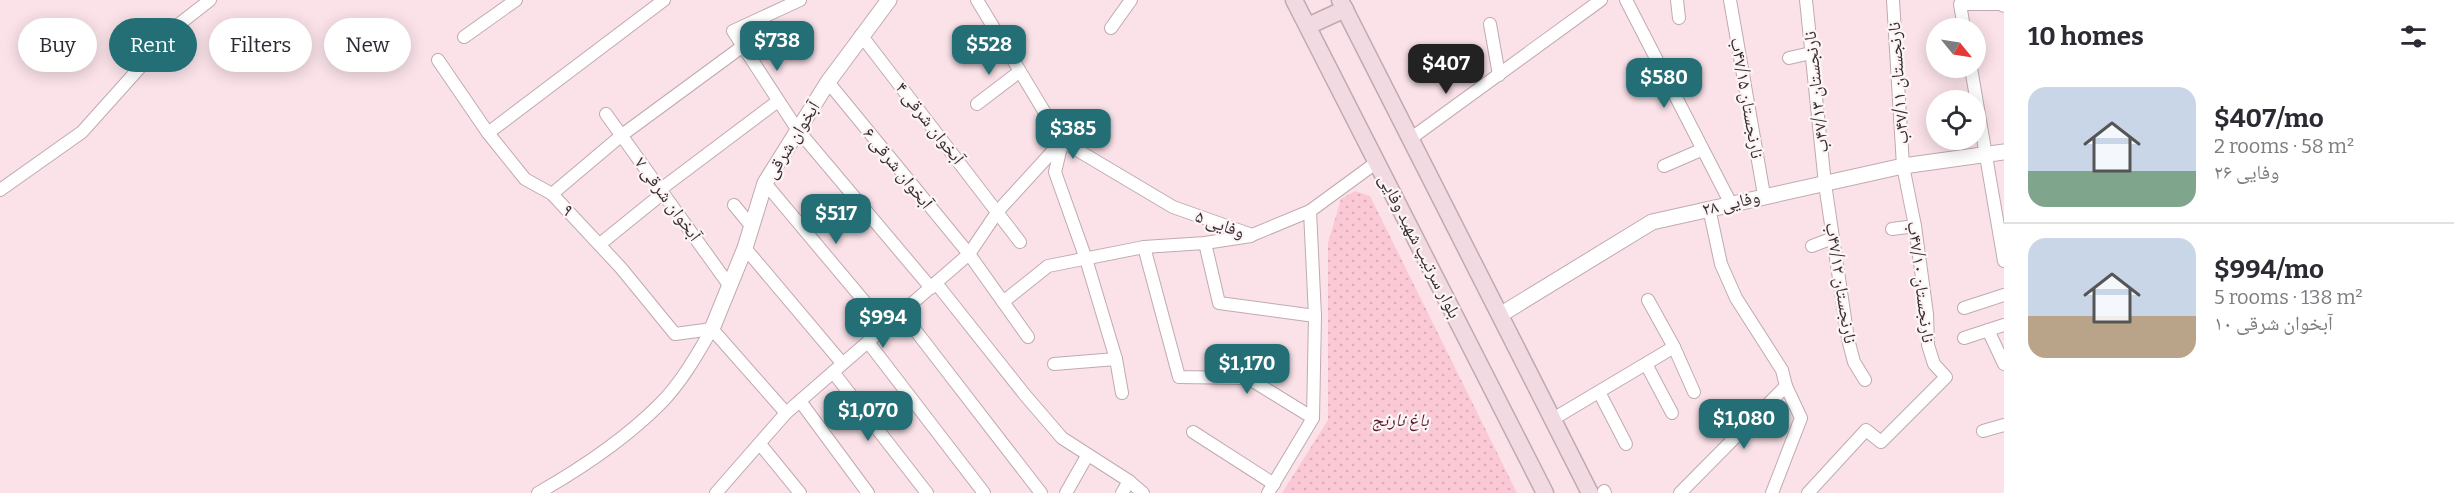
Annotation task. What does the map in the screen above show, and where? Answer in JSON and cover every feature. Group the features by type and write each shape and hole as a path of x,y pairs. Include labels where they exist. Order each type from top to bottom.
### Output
{"main road":[{"name":"بلوار سرتیپ شهید وفایی","path":"1294,0 1545,493"},
{"path":"1308,26 1343,5 1553,419 1600,492"}],"street":[{"path":"0,190 82,132 178,25 210,0"},
{"path":"464,37 516,0"},
{"path":"488,133 664,0"},
{"path":"800,0 733,31 797,129 1062,438 1129,481 1143,493"},
{"name":"آبخوان شرقی","path":"711,329 745,248 765,183 828,82 889,0"},
{"path":"977,0 1062,141 1055,172 1086,259 1116,359 1122,393"},
{"path":"1110,28 1131,0"},
{"path":"1410,139 1601,0"},
{"path":"1626,0 1701,150 1731,204"},
{"path":"1677,0 1679,18"},
{"name":"نارنجستان ۴۷/۱۵ب","path":"1730,0 1764,195"},
{"name":"نارنجستان ۴۷/۱۳ب","path":"1806,0 1825,184"},
{"name":"نارنجستان ۴۷/۱۱ب","path":"1893,0 1903,165"},
{"path":"1962,18 1960,4 2003,2"},
{"path":"1490,24 1499,75"},
{"name":"آبخوان شرقی ۴","path":"861,35 1020,242"},
{"path":"552,194 622,135 744,46"},
{"path":"1789,58 1811,53"},
{"name":"۹","path":"438,60 488,133 525,179 552,194 600,244 675,334 711,329"},
{"path":"977,104 1019,72"},
{"path":"1973,78 2004,261"},
{"name":"آبخوان شرقی ۶","path":"828,82 969,254 1028,337"},
{"path":"600,244 662,191 778,101"},
{"name":"آبخوان شرقی ۷","path":"606,114 729,285"},
{"path":"716,493 786,412 969,254 998,211 1062,141"},
{"name":"وفایی ۵","path":"1062,141 1173,207 1252,235 1310,211 1377,162"},
{"path":"1664,166 1701,150"},
{"name":"وفایی ۲۸","path":"1500,315 1652,222 1903,165 2004,152"},
{"name":"نارنجستان ۴۷/۱۰ب","path":"1808,493 1866,430 1881,442 1946,377 1934,364 1928,345 1927,314 1916,226 1903,165"},
{"path":"765,183 885,326"},
{"name":"نارنجستان ۴۷/۱۲ب","path":"1825,184 1848,339 1854,362 1865,380"},
{"path":"734,205 752,227"},
{"path":"1709,208 1721,264 1736,298 1782,370 1786,386 1801,418 1772,493"},
{"path":"1192,432 1271,488 1314,418 1314,316 1310,211"},
{"path":"1892,229 1916,226"},
{"path":"1003,302 1047,266 1144,248 1205,243 1252,235"},
{"path":"1812,246 1833,238"},
{"path":"1205,243 1219,303 1314,316"},
{"path":"745,248 838,368 927,493"},
{"path":"1144,248 1179,377 1248,378 1314,418"},
{"path":"1964,308 2004,295"},
{"path":"1648,300 1674,347 1694,392"},
{"path":"902,313 1041,493"},
{"path":"1964,338 2004,325"},
{"path":"538,493 590,462 627,434 661,403 694,361 711,329 786,412"},
{"path":"1988,330 2004,364"},
{"path":"868,342 984,493"},
{"path":"1553,419 1674,347"},
{"path":"1054,364 1116,359"},
{"path":"1646,364 1672,414"},
{"path":"1680,493 1786,386"},
{"path":"1599,392 1626,444"},
{"path":"800,401 868,493"},
{"path":"1983,431 2004,425"},
{"path":"760,444 800,493"},
{"path":"1066,493 1088,456"},
{"path":"1122,493 1129,481"}],"green space":[{"name":"باغ نارنج","path":"1355,191 1370,196 1517,493 1282,493 1328,420 1328,243 1341,199"}]}
